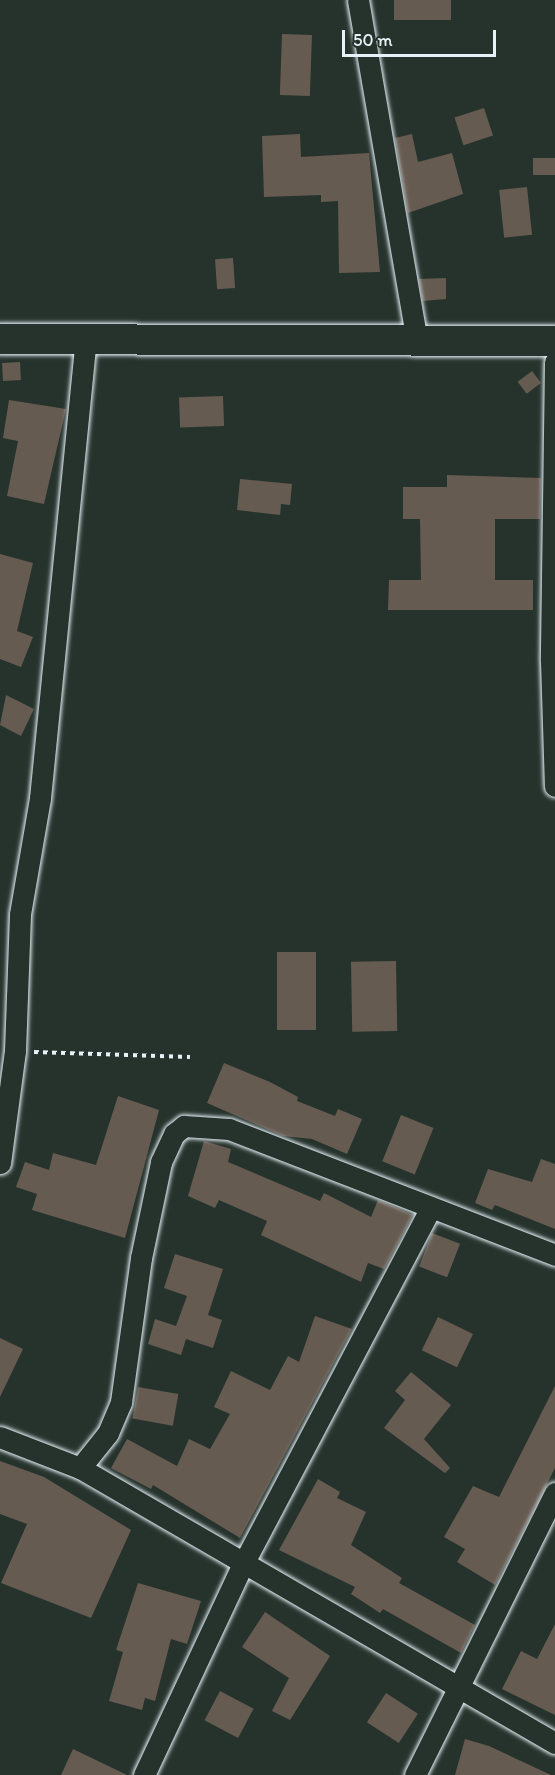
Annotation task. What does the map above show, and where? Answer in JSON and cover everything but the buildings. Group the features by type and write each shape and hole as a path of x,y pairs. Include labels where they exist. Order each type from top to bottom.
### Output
{"street":[{"path":"358,0 417,340"},
{"path":"0,339 555,341"},
{"path":"0,1163 15,1051 20,914 39,798 86,339"},
{"path":"555,362 553,637 555,786"},
{"path":"80,1468 108,1433 121,1402 161,1162 174,1134 184,1126 229,1129 555,1255"},
{"path":"144,1775 243,1564 431,1207"},
{"path":"0,1437 80,1468 458,1690 555,1743"},
{"path":"415,1775 555,1493"}],"path":[{"path":"15,1051 190,1057"}]}
